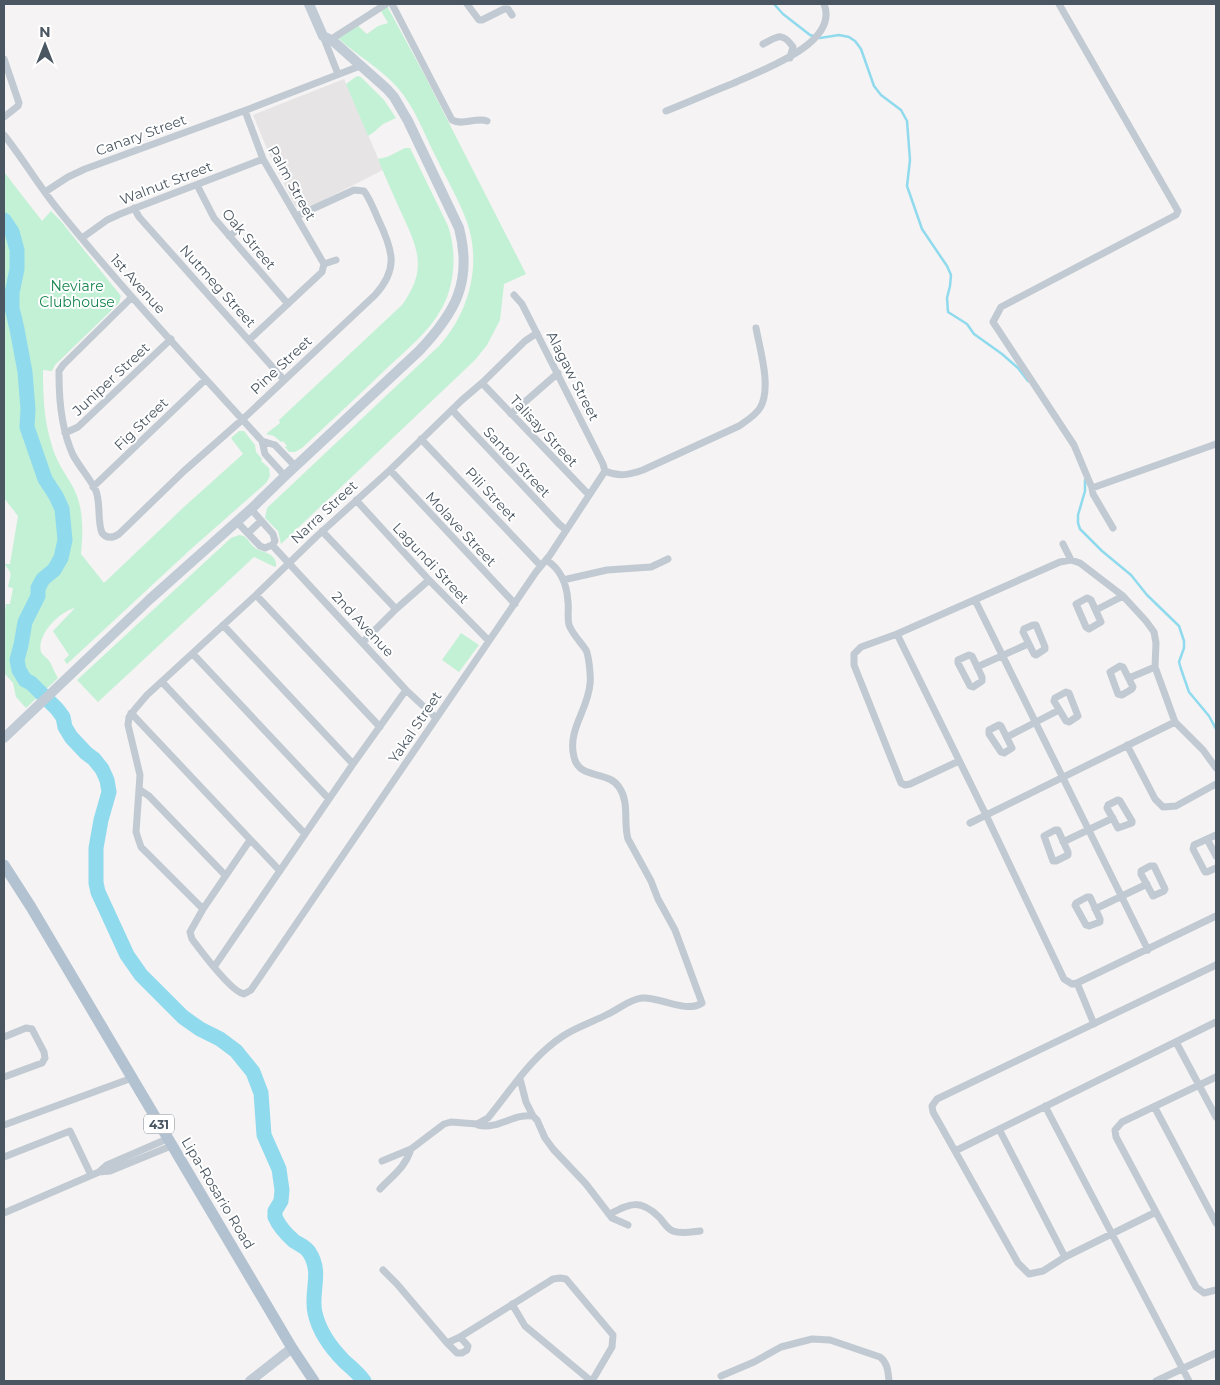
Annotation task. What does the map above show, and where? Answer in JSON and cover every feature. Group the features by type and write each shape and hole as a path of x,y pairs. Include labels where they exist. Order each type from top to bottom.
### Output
{"main road":[{"name":"Lipa-Rosario Road","path":"4,866 31,907 169,1142 292,1348 314,1381"}],"street":[{"path":"309,4 327,38 338,74"},
{"path":"327,38 386,4"},
{"path":"392,4 452,120 459,122 483,119 487,121"},
{"path":"468,4 479,20 504,9 508,9 512,15"},
{"path":"666,112 790,58 808,45 820,32 825,20 824,4"},
{"path":"1059,4 1178,211 1176,215 1001,307 993,322 1074,445 1093,494 1113,528"},
{"path":"763,44 779,36 785,37 793,47 790,58"},
{"path":"4,738 184,568 237,522 419,351 449,316 457,300 463,276 464,256 459,228 414,133 394,97 379,81 327,38"},
{"path":"4,59 19,102 18,106 4,117"},
{"name":"Canary Street","path":"45,192 68,177 85,169 247,110 360,66"},
{"name":"Palm Street","path":"247,110 263,159 324,264"},
{"name":"1st Avenue","path":"4,135 45,192 82,238 205,380 262,441"},
{"name":"Walnut Street","path":"82,238 107,220 134,208 263,159"},
{"name":"Oak Street","path":"196,185 209,211 288,304"},
{"name":"Pine Street","path":"93,487 98,500 102,533 112,538 119,534 184,471 375,295 388,279 392,266 390,249 366,194 361,190 354,190 297,216"},
{"name":"Nutmeg Street","path":"134,208 139,217 284,380"},
{"path":"229,236 239,229"},
{"path":"249,340 322,272 324,264 336,260"},
{"name":"Alagaw Street","path":"514,295 522,304 558,373 605,471"},
{"path":"93,487 74,455 65,433 61,411 59,371 132,297"},
{"path":"605,471 614,475 626,476 643,470 739,426 752,416 759,408 765,389 756,328"},
{"name":"Narra Street","path":"131,713 143,698 256,595 288,562 537,333"},
{"name":"Juniper Street","path":"65,433 78,427 171,339"},
{"path":"511,414 558,373"},
{"name":"Fig Street","path":"93,487 205,380"},
{"name":"Talisay Street","path":"482,383 588,495"},
{"name":"Santol Street","path":"452,410 566,530"},
{"name":"Pili Street","path":"421,439 544,563 554,565 563,580"},
{"path":"262,441 275,445 295,466"},
{"path":"262,441 265,454 285,476"},
{"path":"1092,488 1216,444"},
{"name":"Molave Street","path":"390,470 515,604"},
{"name":"Yakal Street","path":"214,967 237,992 244,994 250,990 544,563 605,471"},
{"name":"Lagundi Street","path":"356,500 429,580 489,641"},
{"path":"237,522 262,547 272,545 274,536 251,509"},
{"path":"248,533 261,521"},
{"path":"322,531 396,609"},
{"path":"1063,544 1071,560"},
{"name":"2nd Avenue","path":"272,545 406,690 436,718"},
{"path":"477,1124 488,1118 544,1050 564,1035 639,998 678,1006 694,1006 702,1003 675,930 628,839 624,800 619,786 577,766 574,759 572,737 580,721 591,679 587,653 569,625 568,603 563,580 606,570 651,567 668,559"},
{"path":"960,761 910,784 905,785 901,783 854,665 854,654 861,647 897,634 1060,562 1071,560 1080,563 1123,596 1154,632 1156,643 1155,667 1175,722 1203,750 1216,768"},
{"path":"363,642 429,580"},
{"path":"256,595 380,727"},
{"path":"1096,610 1123,596"},
{"path":"975,600 1148,950"},
{"path":"223,625 353,764"},
{"path":"897,634 1064,979 1072,984 1077,983 1216,916"},
{"path":"977,667 1028,644"},
{"path":"193,654 328,799"},
{"path":"1129,678 1155,667"},
{"path":"162,682 305,834"},
{"path":"250,840 225,875 192,928 190,936 214,967 328,799 406,690"},
{"path":"1007,736 1059,710"},
{"path":"203,909 141,847 136,832 140,790 138,768 129,732 128,720 131,713 280,871"},
{"path":"970,823 1175,722"},
{"path":"1127,745 1155,799 1163,807 1176,806 1216,784"},
{"path":"140,790 149,796 225,875"},
{"path":"1063,842 1113,818"},
{"path":"1216,835 1194,845 1193,849 1205,872 1216,868"},
{"path":"1207,839 1216,856"},
{"path":"1095,909 1147,884"},
{"path":"1156,1212 1065,1257 1043,1271 1030,1274 1023,1268 992,1218 933,1112 932,1106 937,1099 1216,965"},
{"path":"1077,983 1094,1024"},
{"path":"955,1151 1216,1022"},
{"path":"4,1037 26,1028 32,1029 44,1052 45,1058 42,1063 4,1077"},
{"path":"1176,1042 1216,1117"},
{"path":"1216,1077 1155,1108 1122,1122 1118,1125 1115,1133 1196,1287 1204,1293 1216,1290"},
{"path":"4,1125 132,1078"},
{"path":"520,1079 526,1102 553,1149 586,1184 612,1218 628,1225"},
{"path":"1044,1106 1189,1381"},
{"path":"1155,1108 1216,1223"},
{"path":"382,1161 411,1149 444,1124 451,1122 483,1126 498,1125 526,1115 533,1116"},
{"path":"999,1129 1065,1257"},
{"path":"4,1156 70,1131 95,1173"},
{"path":"4,1213 95,1173 107,1165 169,1142"},
{"path":"380,1189 395,1176 411,1149"},
{"path":"610,1214 628,1205 640,1205 648,1208 660,1218 667,1228 673,1231 680,1233 700,1231"},
{"path":"383,1270 457,1353 467,1350 468,1346 460,1337"},
{"path":"447,1343 460,1337 512,1304 553,1280 566,1279 613,1335 612,1348 591,1381 525,1326 512,1304"},
{"path":"721,1376 754,1362 781,1347 812,1339 830,1340 880,1357 887,1366 888,1381"},
{"path":"250,1381 292,1348"},
{"path":"1156,1381 1216,1353"}],"shaded area":[{"path":"344,79 383,170 318,203 300,209 295,206 253,115"}],"green space":[{"path":"387,6 425,76 526,274 504,284 500,320 487,345 475,360 281,544 278,531 265,518 267,508 440,345 459,318 470,287 473,255 467,222 414,112 390,80 339,39 339,36 357,25 367,34 378,26 388,23 381,11"},
{"path":"357,76 361,77 384,100 396,118 383,124 368,136 346,84"},
{"path":"405,148 410,148 448,226 453,246 453,268 450,289 437,317 416,341 302,448 295,452 289,452 283,441 281,442 274,436 266,434 280,423 279,420 402,305 415,280 418,270 416,248 378,159 387,157"},
{"name":"Neviare Clubhouse","path":"4,172 42,221 51,211 60,220 121,296 119,303 55,365 52,371 43,370 44,408 49,437 56,457 77,495 81,511 81,554 104,583 243,454 231,438 239,431 244,431 255,445 256,452 262,459 261,461 269,468 270,476 266,483 191,549 67,664 64,660 69,655 53,631 75,608 56,619 46,631 40,645 41,652 50,662 58,678 26,708 16,697 13,683 4,675 4,617 6,604 10,604 13,588 8,587 10,574 4,564 10,564 18,516 4,498"},
{"path":"239,535 246,538 257,549 271,555 276,561 276,566 254,557 98,702 77,680 231,538"},
{"path":"461,633 479,645 459,672 442,660"}],"waterway":[{"path":"774,4 783,14 810,35 820,38 839,35 849,37 861,49 874,86 881,95 901,110 907,121 910,160 907,186 922,229 951,275 947,298 948,312 967,324 974,334 1002,354 1018,368 1028,381"},
{"path":"4,220 12,232 17,250 17,269 12,293 12,308 25,372 28,409 27,427 45,479 62,509 65,540 61,558 54,570 43,579 38,588 38,596 25,622 17,660 19,670 25,680 31,683 57,709 63,717 65,727 71,737 94,759 102,769 107,780 109,792 96,848 96,883 98,892 127,955 141,975 183,1017 236,1051 253,1072 261,1093 264,1135 279,1169 282,1190 281,1201 275,1211 275,1217 286,1233 309,1252 316,1275 314,1305 317,1320 335,1351 364,1381"},
{"path":"1085,480 1085,491 1078,515 1080,529 1102,551 1131,575 1147,595 1179,626 1184,641 1184,648 1179,662 1189,692 1209,716 1216,729"}]}
